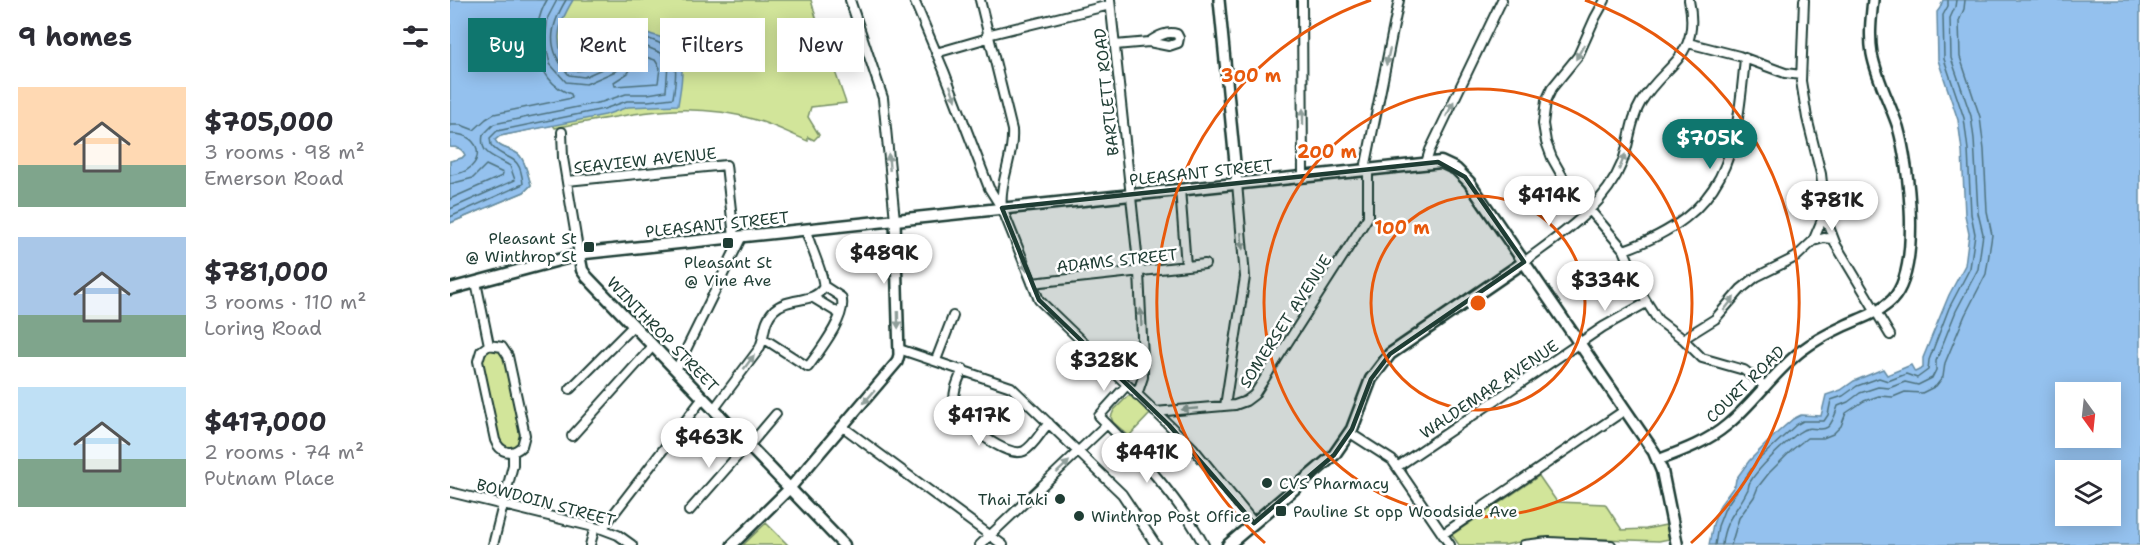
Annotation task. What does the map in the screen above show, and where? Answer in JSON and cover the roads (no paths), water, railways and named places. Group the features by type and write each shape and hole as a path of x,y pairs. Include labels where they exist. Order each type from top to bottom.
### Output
{"main road":[{"name":"PLEASANT STREET","path":"450,289 579,255 1366,169 1426,163 1445,164 1463,175 1658,460 1664,475 1677,545"},
{"name":"WINTHROP STREET","path":"579,255 585,273 844,545"},
{"path":"1228,545 1334,455 1350,433 1367,386 1386,357 1524,262"}],"street":[{"path":"732,545 790,489 894,368 898,360 895,220 883,98 850,0"},
{"path":"914,0 989,188 1002,208 1039,300 1204,460 1254,523"},
{"path":"980,0 1012,130 1012,146 1001,197 1002,208"},
{"path":"1219,0 1245,277 1225,406"},
{"path":"1302,0 1303,176"},
{"name":"SOMERSET AVENUE","path":"1155,412 1225,406 1246,401 1256,392 1368,217 1366,169 1400,0"},
{"path":"1426,163 1430,150 1502,0"},
{"path":"1605,0 1578,56 1550,92 1543,114 1546,142 1554,162 1565,181 1624,250 1646,303 1661,323 1683,339 1702,358 1744,370 1765,386"},
{"path":"1524,262 1590,210 1611,185 1618,172 1640,105 1648,92 1679,59 1688,43 1691,22 1689,0"},
{"path":"1804,0 1801,75 1807,118 1821,174 1824,212 1833,239 1890,335"},
{"name":"COURT ROAD","path":"1658,460 1691,447 1720,431 1781,368 1810,345 1876,312 1892,300 1905,280 1909,257 1910,217 1903,149 1895,118 1875,67 1871,50 1870,29 1873,0"},
{"path":"936,53 1110,2"},
{"name":"BARTLETT ROAD","path":"1110,2 1139,272 1143,377 1137,395"},
{"path":"1114,45 1149,42"},
{"path":"1688,43 1745,58 1785,73 1801,75"},
{"path":"1624,250 1654,238 1679,224 1703,202 1716,185 1726,165 1734,139 1745,58"},
{"name":"WINTHROP STREET","path":"562,132 562,154 579,255"},
{"name":"SEAVIEW AVENUE","path":"567,181 726,165 738,237"},
{"path":"1180,189 1186,266"},
{"path":"1683,339 1715,319 1752,279 1796,257 1814,241 1824,212"},
{"path":"763,338 808,367 826,341 840,314 842,299 825,286 806,230"},
{"path":"676,370 738,237"},
{"path":"1814,241 1824,238 1833,239"},
{"name":"ADAMS STREET","path":"1032,283 1205,264"},
{"path":"476,282 489,345"},
{"path":"714,409 759,349 765,322 774,310 786,302 812,297 821,292 825,286"},
{"path":"812,297 840,314"},
{"name":"WALDEMAR AVENUE","path":"1397,467 1603,327 1646,303"},
{"path":"936,360 953,316"},
{"path":"570,389 634,326"},
{"path":"489,345 500,346 508,356 525,437 521,447 513,452 500,449 495,440 478,361 479,353 489,345"},
{"path":"572,435 653,346"},
{"path":"899,349 1009,386 1124,497 1156,545"},
{"path":"963,369 954,394 958,412 967,423 1001,448 1013,453 1024,451 1049,423"},
{"path":"1127,386 1099,416 1160,480 1183,510 1204,545"},
{"path":"590,545 598,528 703,398"},
{"path":"1443,534 1625,410"},
{"path":"689,511 776,414"},
{"path":"980,545 1107,424"},
{"path":"843,427 1003,545"},
{"path":"1350,433 1388,456 1450,545"},
{"path":"493,545 514,463 513,452"},
{"name":"BOWDOIN STREET","path":"450,492 598,528 618,535 632,545"},
{"path":"1524,545 1549,542 1611,545"}],"water":[{"path":"450,0 573,0 564,18 558,18 558,72 648,72 648,33 660,37 660,72 682,72 678,105 628,107 605,115 500,136 495,140 503,147 517,153 522,159 531,185 524,192 450,223 450,161 465,155 459,148 450,147"},
{"path":"1943,0 2140,0 2140,545 1709,545 1720,505 1735,485 1736,479 1749,461 1793,419 1801,415 1821,416 1826,395 1883,369 1887,375 1911,365 1915,372 1923,368 1923,358 1934,331 1965,265 1969,234 1965,215 1958,120 1938,60 1937,12"}],"place":[{"name":"Pleasant St @ Vine Ave","path":"728,243"},
{"name":"Pleasant St @ Winthrop St","path":"589,247"},
{"name":"CVS Pharmacy","path":"1267,483"},
{"name":"Thai Taki","path":"1060,499"},
{"name":"Pauline St opp Woodside Ave","path":"1281,511"},
{"name":"Winthrop Post Office","path":"1079,516"}]}
